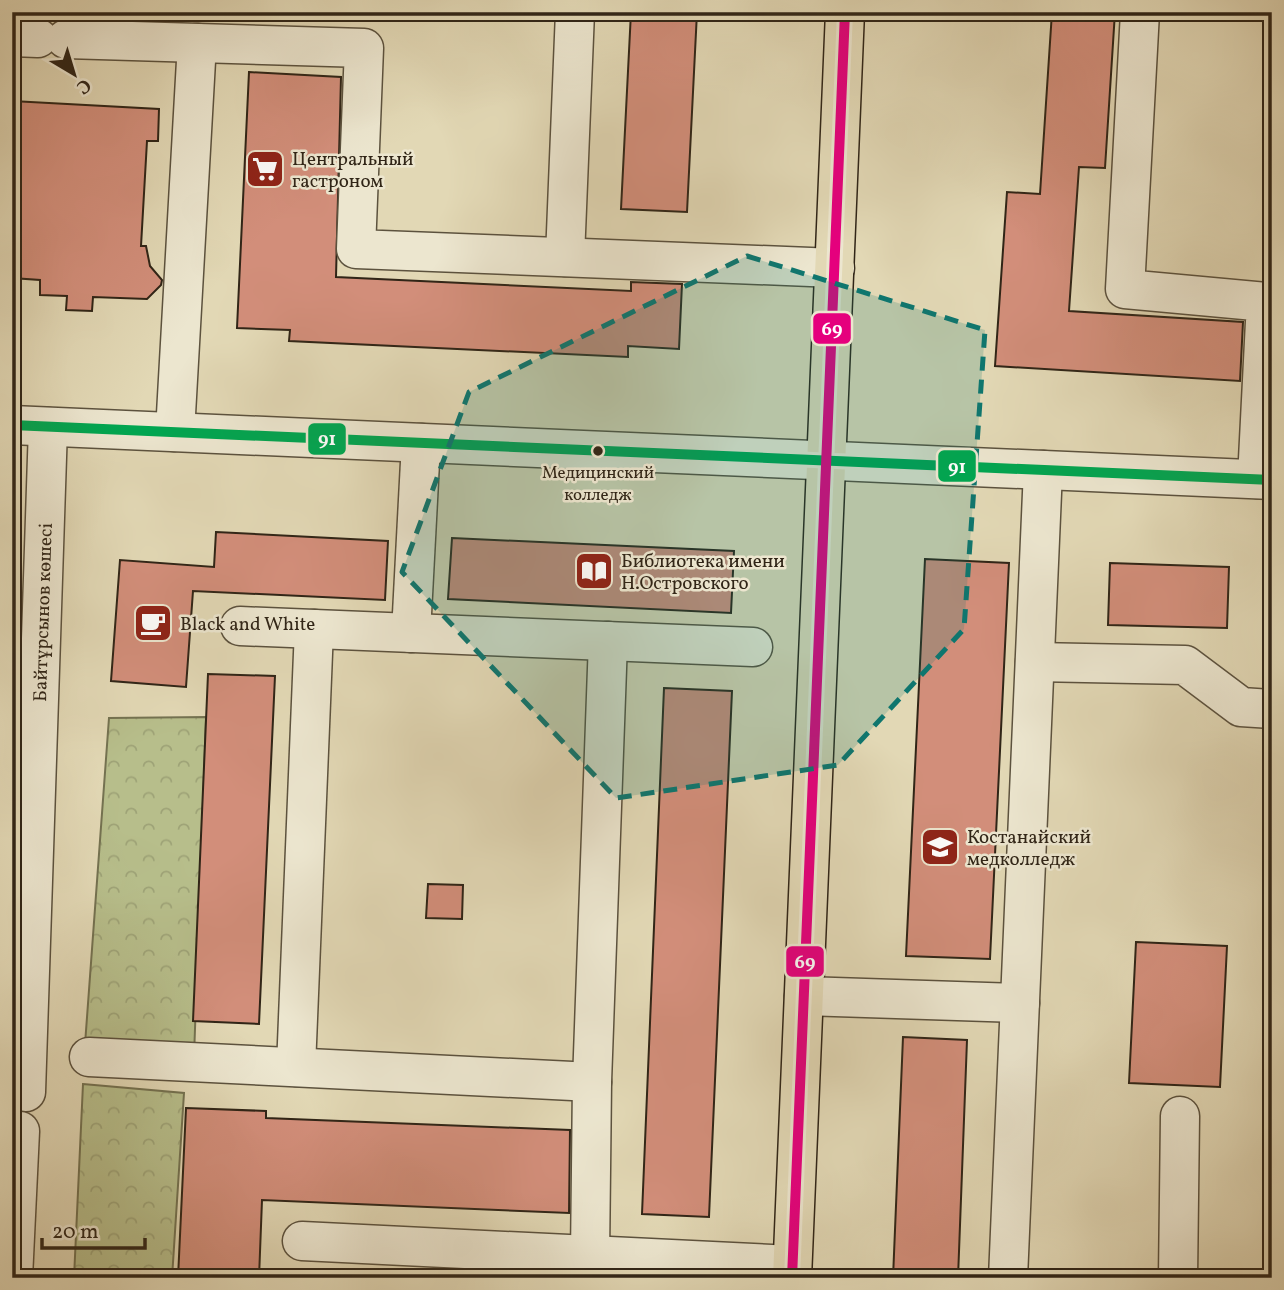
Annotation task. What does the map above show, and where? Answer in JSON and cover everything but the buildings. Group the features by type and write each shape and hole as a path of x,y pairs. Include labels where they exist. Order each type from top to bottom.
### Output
{"main road":[{"path":"792,1271 845,12"}],"street":[{"path":"565,257 575,12"},
{"path":"30,426 1264,480 1266,302 1125,289 1140,12"},
{"path":"39,38 364,48 356,249 835,268"},
{"path":"175,432 197,43"},
{"name":"Байтұрсынов көшесі","path":"13,1278 18,1112 41,642 30,426"},
{"path":"411,633 421,443"},
{"path":"1008,1278 1043,470"},
{"path":"240,626 753,648"},
{"path":"296,1067 314,629"},
{"path":"590,1256 592,1082 608,640"},
{"path":"1035,663 1185,665 1241,707 1272,709"},
{"path":"804,996 1020,1003"},
{"path":"89,1057 592,1082"},
{"path":"1178,1278 1180,1116"},
{"path":"302,1241 590,1256 792,1271"}],"highlighted area":[{"path":"747,256 985,330 964,629 838,765 616,798 402,572 469,392"}],"green space":[{"path":"206,717 194,1057 84,1058 109,718"},
{"path":"83,1084 184,1093 172,1278 74,1278"}],"transit line":[{"name":"69","path":"792,1278 845,12"},
{"name":"91","path":"12,425 1272,480"}],"place":[{"name":"Центральный гастроном","path":"265,169"},
{"name":"Медицинский колледж","path":"598,451"},
{"name":"Библиотека имени Н.Островского","path":"594,571"},
{"name":"Black and White","path":"153,623"},
{"name":"Костанайский медколледж","path":"940,847"}]}
